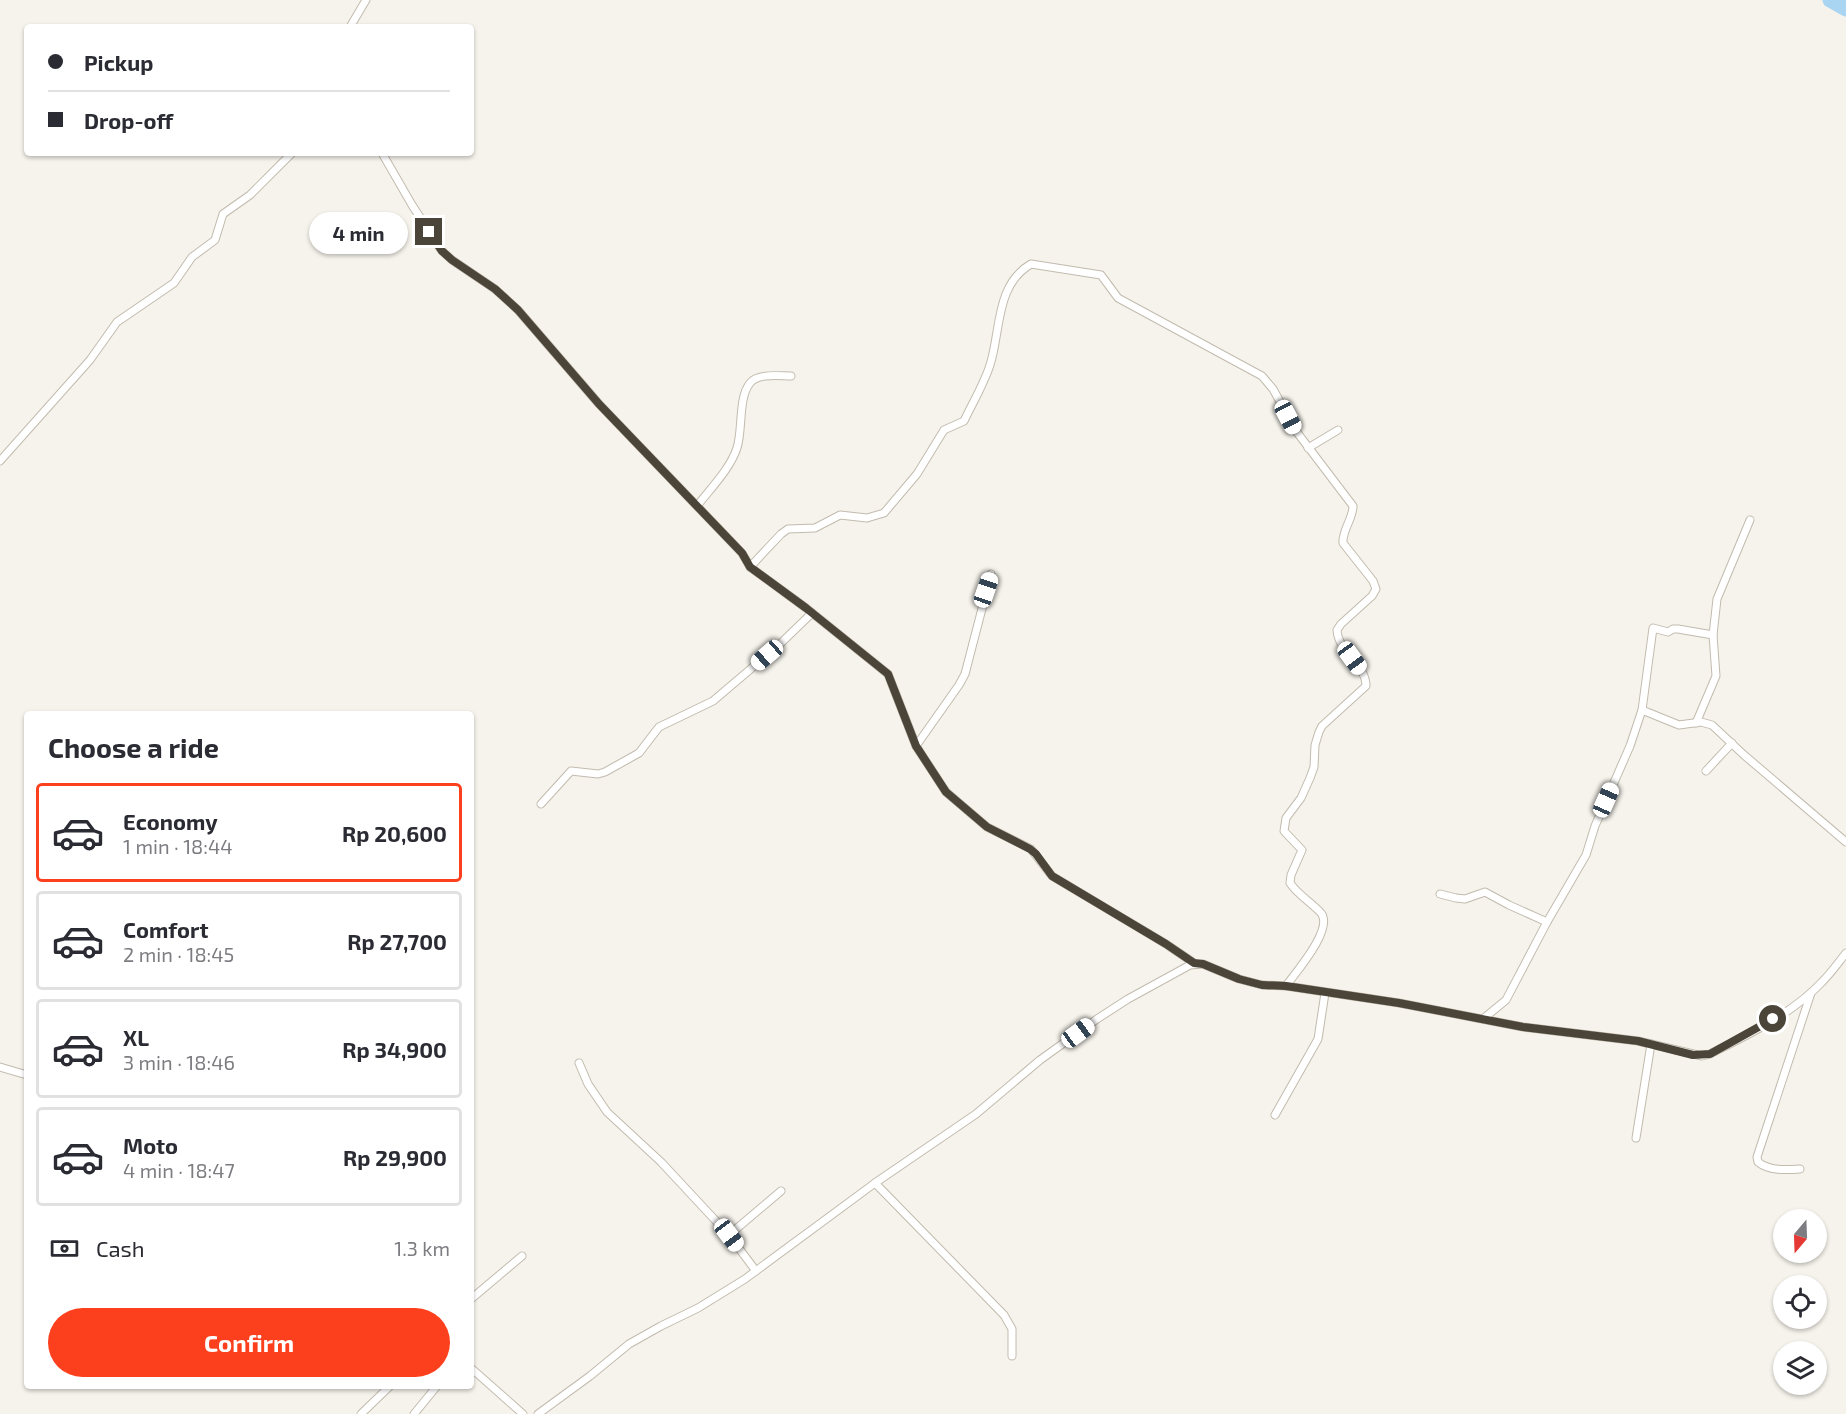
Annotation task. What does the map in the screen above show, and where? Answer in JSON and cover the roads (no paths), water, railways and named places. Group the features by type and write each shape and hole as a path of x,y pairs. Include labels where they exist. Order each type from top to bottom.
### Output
{"street":[{"path":"352,24 366,0"},
{"path":"0,461 90,360 117,322 178,279 192,257 216,238 223,213 250,195 289,156"},
{"path":"384,156 442,251 495,289 518,310 599,404 742,553 750,567 888,674 916,746 946,792 987,827 1030,849 1052,876 1194,963"},
{"path":"750,567 776,538 788,529 814,528 840,515 876,517 891,506 924,465 944,429 964,421 990,364 1004,299 1015,279 1031,264 1101,275 1118,298 1257,373 1270,384 1296,431 1353,506 1353,512 1342,537 1343,543 1373,581 1376,589 1372,596 1337,630 1341,642 1364,675 1366,686 1320,729 1310,778 1301,798 1284,822 1284,831 1302,850 1290,883 1322,915 1324,923 1319,940 1286,986"},
{"path":"697,506 736,450 744,397 750,383 757,378 791,376"},
{"path":"1308,448 1338,429"},
{"path":"1696,723 1716,676 1713,635 1717,599 1750,520"},
{"path":"916,746 964,674 991,574"},
{"path":"541,804 571,771 597,774 605,772 639,753 659,727 713,701 774,650 812,613"},
{"path":"1484,1020 1506,1000 1586,855 1595,826 1630,746 1642,710 1653,628 1668,632 1678,629 1713,635"},
{"path":"1642,710 1679,725 1701,722 1712,725 1846,842"},
{"path":"1706,771 1731,743"},
{"path":"1440,894 1465,899 1485,892 1547,922"},
{"path":"538,1414 629,1344 698,1308 756,1271 875,1183 976,1114 1040,1060 1097,1019 1128,999 1194,963 1203,964 1239,979 1262,985 1286,986 1399,1003 1523,1027 1605,1036 1652,1044 1693,1055 1710,1054 1759,1029 1811,993 1846,953"},
{"path":"1275,1115 1318,1039 1325,993"},
{"path":"1800,1169 1780,1170 1766,1167 1758,1162 1757,1157 1811,993"},
{"path":"1636,1138 1652,1044"},
{"path":"579,1063 588,1084 607,1113 661,1162 729,1235 756,1271"},
{"path":"0,1067 24,1074"},
{"path":"875,1183 1004,1315 1012,1329 1012,1356"},
{"path":"729,1235 781,1191"},
{"path":"474,1294 522,1256"},
{"path":"474,1371 523,1414"},
{"path":"362,1414 387,1389"},
{"path":"414,1414 434,1389"}],"waterway":[{"path":"1830,0 1846,9"}]}
